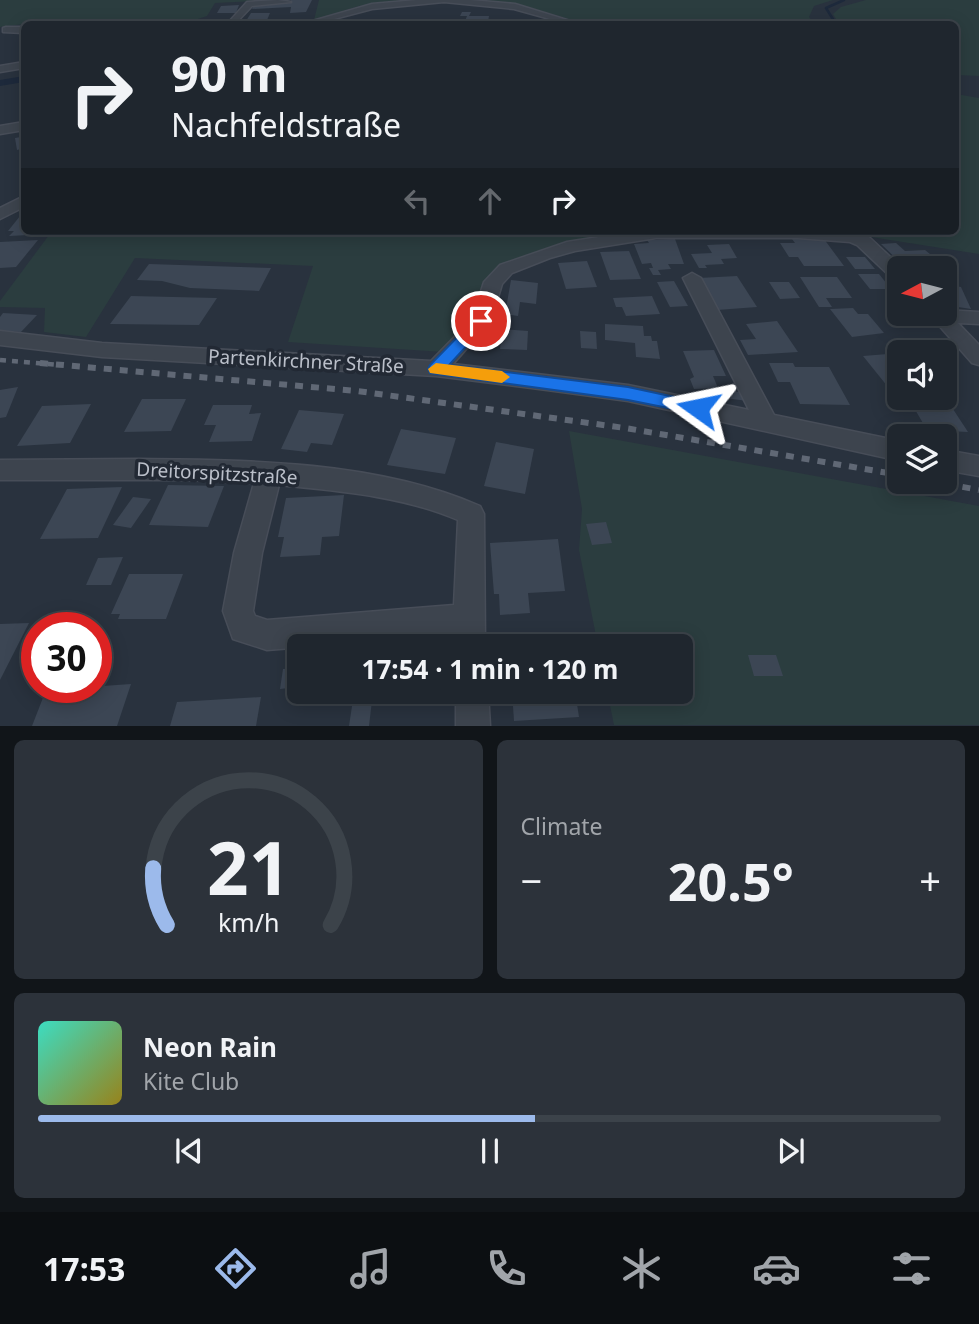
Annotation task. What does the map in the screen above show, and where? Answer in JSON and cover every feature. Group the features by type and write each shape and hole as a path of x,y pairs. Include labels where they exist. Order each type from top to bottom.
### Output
{"street":[{"path":"318,21 372,7 441,0"},
{"path":"446,0 515,7 565,21"},
{"path":"233,21 250,4 287,2"},
{"path":"509,19 515,7"},
{"path":"6,30 21,30"},
{"path":"0,69 21,66"},
{"path":"0,131 21,127"},
{"path":"0,214 21,203"},
{"path":"436,369 481,321 494,282 506,269 572,246 643,235"},
{"path":"826,235 853,237 863,241 887,264"},
{"path":"692,278 767,423"},
{"path":"957,316 979,318"},
{"path":"949,326 979,358"},
{"name":"Partenkirchner Straße","path":"0,338 102,350 436,369 628,393 887,448"},
{"path":"957,462 979,466"},
{"name":"Dreitorspitzstraße","path":"0,470 180,469 270,472 408,494 451,505 471,514 469,632"},
{"path":"270,472 248,553 238,611 244,628 267,635 469,632"},
{"path":"472,704 473,726"}],"shaded area":[{"path":"0,0 273,0 215,3 207,16 192,21 21,21 21,24 0,27"},
{"path":"319,0 403,0 359,6 314,20"},
{"path":"481,0 833,0 814,6 809,17 812,21 576,21 521,5"},
{"path":"866,0 979,0 979,76 959,75 959,21 837,21 833,14 841,7"},
{"path":"959,95 979,98 979,254 858,235 959,235"},
{"path":"49,235 621,235 521,259 477,317 444,352 288,342 313,266 135,258 86,337 44,332 45,308 0,307 0,301"},
{"path":"569,431 887,489 887,494 913,494 979,506 979,725 614,725 610,704 693,704 693,634 596,634 579,550 582,509"}],"building":[{"path":"291,0 312,0 306,12 290,13 291,7 252,9 254,5 290,3"},
{"path":"239,5 236,13 217,13 221,6"},
{"path":"462,12 471,12 469,16 489,16 488,21 465,21 467,16 460,16"},
{"path":"251,13 270,13 267,20 246,21"},
{"path":"21,137 21,149 17,150 15,138"},
{"path":"21,215 21,235 29,235 9,236 14,231 8,231"},
{"path":"675,239 684,264 668,264 671,269 658,270 661,275 653,275 649,268 653,268 651,263 642,264 634,244 649,243 647,240"},
{"path":"792,239 824,239 844,266 804,266 798,257 789,257 780,243 795,243"},
{"path":"38,240 16,267 0,268 0,242"},
{"path":"896,243 905,251 925,250 932,256 894,256 881,244"},
{"path":"729,244 737,258 721,259 724,264 699,268 691,254 712,253 707,245"},
{"path":"629,251 641,279 610,280 600,252"},
{"path":"846,257 865,257 875,269 855,269"},
{"path":"587,261 597,287 566,289 558,263"},
{"path":"149,264 271,268 259,291 190,288 162,281 137,280"},
{"path":"858,274 879,274 887,284 887,289 870,289"},
{"path":"737,276 757,307 717,310 699,278"},
{"path":"800,277 837,277 852,298 826,298 832,307 819,307"},
{"path":"511,280 538,283 536,304 520,302 518,316 505,314"},
{"path":"674,281 688,306 670,307 657,282"},
{"path":"769,282 789,282 800,298 780,299"},
{"path":"957,286 961,287 971,309 957,307"},
{"path":"131,296 217,298 199,325 110,324"},
{"path":"652,296 660,314 626,316 622,307 616,307 613,298"},
{"path":"853,308 858,314 868,314 884,333 852,337 830,309"},
{"path":"3,313 37,315 21,332 0,331 0,317"},
{"path":"777,321 798,352 748,355 740,340 756,339 746,324"},
{"path":"605,324 643,326 644,336 651,336 652,341 657,341 660,359 636,357 635,343 605,340"},
{"path":"502,329 528,331 527,350 500,349"},
{"path":"580,331 596,332 597,349 581,348"},
{"path":"714,350 726,376 713,376 718,388 694,389 690,379 694,377 683,351"},
{"path":"887,354 887,386 863,356"},
{"path":"769,363 793,363 795,367 829,367 850,405 800,404 790,382 778,382"},
{"path":"18,387 6,417 0,418 0,390"},
{"path":"716,389 747,393 748,401 717,397"},
{"path":"142,399 186,399 171,431 124,432"},
{"path":"91,404 70,443 17,446 42,406"},
{"path":"213,405 252,405 249,414 261,413 252,441 209,442 216,425 204,425"},
{"path":"299,410 344,414 332,445 311,443 307,452 281,449"},
{"path":"915,410 954,410 968,432 957,431 957,424 923,424"},
{"path":"401,429 456,438 445,474 387,465"},
{"path":"496,442 534,449 525,494 484,486"},
{"path":"168,485 224,486 208,527 149,525"},
{"path":"122,487 98,538 40,539 67,489"},
{"path":"344,495 339,536 322,537 320,555 280,557 284,537 278,537 286,498"},
{"path":"133,497 151,499 131,528 113,525"},
{"path":"606,522 612,543 592,545 586,524"},
{"path":"558,539 565,591 528,593 530,613 500,615 499,594 494,594 490,543"},
{"path":"123,557 111,585 86,585 98,558"},
{"path":"129,574 183,574 166,619 118,619 120,614 112,612"},
{"path":"21,623 21,639 0,680 0,624"},
{"path":"748,655 776,655 783,676 754,676"},
{"path":"283,669 287,669 287,688 280,689"},
{"path":"131,684 117,726 32,726 41,703 112,703 112,685"},
{"path":"261,697 256,726 170,726 177,702"},
{"path":"352,704 372,704 369,726 349,726"},
{"path":"513,704 577,704 579,717 514,721"}],"waterway":[{"path":"834,21 826,8 844,0"},
{"path":"0,83 21,80"}],"railway":[{"path":"0,360 60,365"},
{"path":"40,363 357,391 625,428 887,473"},
{"path":"957,486 979,490"}],"slow traffic":[{"path":"436,369 502,377"}],"route":[{"path":"481,321 436,369 628,393 698,408"}]}
